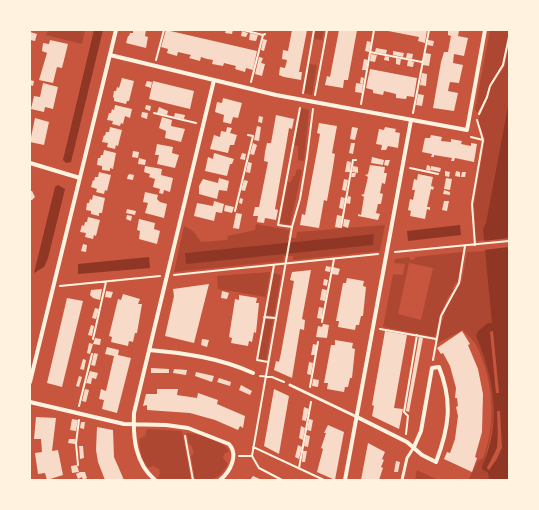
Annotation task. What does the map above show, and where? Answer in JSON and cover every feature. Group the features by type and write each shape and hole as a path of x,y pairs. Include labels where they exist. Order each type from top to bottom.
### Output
{"street":[{"path":"30,382 116,30"},
{"path":"110,55 314,103 467,130 485,30"},
{"path":"155,480 143,468 138,458 134,411 214,80"},
{"path":"345,480 411,120"},
{"path":"30,163 80,178"},
{"path":"149,350 197,355 227,363 253,373"},
{"path":"357,417 405,441 422,455 436,462 446,435 448,415 447,392 439,367 432,368 421,431 414,447"},
{"path":"30,402 134,425 166,425 207,434 229,444 232,447 233,457 229,470 220,480"}],"lane":[{"path":"290,385 357,417"},
{"path":"402,480 407,458 414,447"}],"path":[{"path":"155,66 164,30"},
{"path":"243,30 264,34 250,89"},
{"path":"292,227 278,225 314,30"},
{"path":"282,480 259,468 252,456 252,446 286,257 302,185 314,103 327,30"},
{"path":"360,111 374,30"},
{"path":"411,120 429,30"},
{"path":"475,244 472,204 483,140 477,121 490,86 503,65 509,37"},
{"path":"370,52 423,62"},
{"path":"154,113 203,125"},
{"path":"467,130 466,136 483,140"},
{"path":"235,212 253,136 248,135"},
{"path":"341,228 353,160 356,160"},
{"path":"402,167 438,174"},
{"path":"54,285 64,286 106,282 509,241"},
{"path":"432,368 436,339 444,310 459,283 465,246"},
{"path":"322,322 334,259"},
{"path":"268,362 257,360 274,265"},
{"path":"92,339 106,282"},
{"path":"264,317 276,319"},
{"path":"373,327 436,339"},
{"path":"405,441 408,416 404,412 417,336"},
{"path":"299,468 318,342"},
{"path":"78,465 76,443 79,414 92,354"},
{"path":"265,377 274,377 290,385"},
{"path":"184,428 193,480"},
{"path":"252,446 324,480"},
{"path":"233,457 252,456"}],"shaded area":[{"path":"48,30 85,30 82,44 46,35"},
{"path":"94,30 103,30 71,162 66,163 63,160"},
{"path":"315,30 324,30 322,40 314,39"},
{"path":"490,30 509,30 503,63 490,84 486,98 477,113 475,109"},
{"path":"509,43 509,100 486,224 483,230 485,240 476,241 474,204 485,139 478,120 488,98 491,87 505,66"},
{"path":"309,64 317,65 312,95 304,93"},
{"path":"509,100 509,480 489,480 488,473 482,469 492,433 494,417 491,384 476,336 478,331 488,323 492,323 483,229 486,223","holes":["498,434 500,440 500,453 489,470 487,468 497,448"]},
{"path":"301,108 309,110 304,161 298,160 298,146 294,145"},
{"path":"297,169 302,170 290,225 280,223 288,182 291,182"},
{"path":"58,185 65,189 48,258 44,267 34,273 55,187"},
{"path":"256,224 289,230 288,238 296,238 297,232 385,225 380,251 293,260 293,256 284,256 283,261 174,272 184,226 193,231 201,242 227,240 228,236 255,230","holes":["374,234 373,244 186,263 185,253"]},
{"path":"460,225 461,235 408,241 407,231"},
{"path":"374,234 373,245 186,264 185,253"},
{"path":"486,251 493,324 489,323 476,336 489,370 494,401 488,449 482,467 488,474 489,480 468,480 478,461 483,458 490,430 491,400 486,370 475,343 463,330 438,343 439,332 447,306 462,281 467,252"},
{"path":"463,252 458,282 456,282 452,289 454,290 448,297 440,315 435,337 383,327 393,274 403,275 405,264 394,263 395,259 409,257 410,260 415,259 415,257","holes":["409,263 433,268 421,320 398,314"]},
{"path":"149,257 150,268 78,274 78,264"},
{"path":"270,272 266,297 218,289 217,276"},
{"path":"274,273 281,275 274,316 266,315"},
{"path":"266,319 273,320 266,360 258,359"},
{"path":"147,429 182,431 191,480 160,480 158,478 160,473 159,469 153,466 148,468 141,454 139,439 145,436"},
{"path":"187,433 204,436 226,447 229,451 224,454 223,458 228,464 222,473 215,478 195,480 191,456 194,453 191,445 189,444"},
{"path":"417,470 438,480 415,480"}],"pier":[{"path":"509,238 509,247 484,250 483,241"},
{"path":"493,331 499,393 496,393 490,332"},
{"path":"497,411 500,411 502,448 489,470 487,468 496,453 498,442"}],"building":[{"path":"133,30 146,30 145,36 148,37 146,48 126,43 128,36 130,33 133,33"},
{"path":"166,30 257,51 253,70 246,68 245,72 235,69 236,66 224,63 223,66 212,64 213,60 201,57 200,61 189,58 191,55 178,52 177,56 167,53 168,49 161,47"},
{"path":"226,30 233,30 232,34 225,33"},
{"path":"292,30 307,30 299,72 302,72 301,80 279,75 280,67 285,68 287,60 282,59 283,50 288,51"},
{"path":"339,30 357,30 348,80 344,80 343,88 325,85 327,76 330,77"},
{"path":"383,30 427,30 425,43 418,41 419,37"},
{"path":"448,30 459,31 458,36 468,38 464,56 454,54 453,63 463,65 459,83 450,82 448,91 458,93 454,111 433,108 441,62 444,52 448,52 451,36 448,35"},
{"path":"242,31 248,33 246,37 241,36"},
{"path":"30,32 37,34 35,41 30,40"},
{"path":"250,33 258,35 256,41 249,40"},
{"path":"263,39 267,40 264,51 261,50"},
{"path":"50,40 68,44 62,68 57,67 53,83 39,80 47,53 42,51 43,43 49,44"},
{"path":"428,40 434,41 433,46 427,45"},
{"path":"367,41 371,42 369,52 365,51"},
{"path":"376,48 387,50 386,54 375,52"},
{"path":"393,51 404,53 403,57 393,55"},
{"path":"407,53 413,54 412,59 406,58"},
{"path":"425,53 431,54 429,66 423,65"},
{"path":"371,54 377,55 375,62 370,61"},
{"path":"385,56 389,57 389,61 384,60"},
{"path":"259,57 263,58 261,63 265,64 262,76 255,74"},
{"path":"396,58 401,59 400,65 396,64"},
{"path":"364,59 368,60 366,70 362,70"},
{"path":"408,60 414,62 413,67 407,66"},
{"path":"370,69 417,78 414,97 407,96 406,99 396,98 396,94 384,91 383,95 373,93 373,90 366,88"},
{"path":"422,73 427,74 426,86 420,85"},
{"path":"361,77 364,78 363,84 360,83"},
{"path":"122,78 134,81 129,101 127,101 126,104 114,101 113,97 114,91 116,91 117,87 119,88"},
{"path":"30,80 34,81 33,86 30,85"},
{"path":"147,81 152,82 151,88 145,86"},
{"path":"153,81 194,91 190,109 149,99"},
{"path":"43,83 58,87 53,109 45,107 44,112 31,109 34,96 40,97"},
{"path":"356,83 363,84 362,93 355,92"},
{"path":"418,94 424,95 422,106 416,105"},
{"path":"223,98 242,103 238,118 233,117 231,124 223,122 224,115 215,112 217,102 222,103"},
{"path":"115,105 132,109 130,118 125,116 123,124 121,123 120,126 112,124 113,121 107,120 109,113 111,113 112,109 114,110"},
{"path":"146,105 151,106 150,111 145,109"},
{"path":"159,107 168,111 167,115 157,113"},
{"path":"142,112 148,113 147,119 141,117"},
{"path":"175,113 185,115 184,119 174,117"},
{"path":"276,115 294,119 292,129 289,128 275,209 278,210 276,220 265,218 264,223 257,222 258,216 253,216 255,207 259,207 268,162 264,161 265,152 267,143 271,143"},
{"path":"259,116 263,117 262,123 258,122"},
{"path":"162,117 172,120 171,126 185,129 181,142 165,138 166,131 159,128"},
{"path":"35,118 49,122 44,145 30,142"},
{"path":"319,123 337,126 332,153 335,154 332,173 327,201 324,200 319,228 300,225 302,214 305,215 317,151 320,134 317,133"},
{"path":"257,126 261,127 259,141 254,140"},
{"path":"110,127 122,130 118,146 116,145 115,149 107,147 108,143 102,142 104,135 105,136 106,132 109,132"},
{"path":"227,127 232,128 230,133 237,135 234,145 230,145 228,153 210,149 214,135 220,137 221,131 226,132"},
{"path":"352,127 358,128 355,140 350,139"},
{"path":"385,127 396,129 395,132 400,133 398,148 388,146 386,150 381,150 382,145 376,144 379,129 384,130"},
{"path":"431,135 442,137 441,141 451,142 451,139 462,141 461,144 471,146 471,143 477,144 474,162 455,158 454,161 451,161 452,158 434,155 434,157 431,157 432,154 422,152 425,138 430,138"},
{"path":"253,143 257,145 254,155 250,154"},
{"path":"351,143 355,143 353,154 349,153"},
{"path":"157,144 173,147 172,153 179,155 175,168 157,164 159,155 155,155"},
{"path":"104,150 116,153 113,169 110,168 110,171 102,170 102,166 97,165 98,158 103,155"},
{"path":"133,151 139,152 138,158 132,157"},
{"path":"214,153 234,159 232,164 230,164 227,176 205,171 208,157 213,159"},
{"path":"242,153 246,154 245,160 240,159"},
{"path":"372,157 384,160 383,165 371,163"},
{"path":"139,158 146,160 145,165 138,164"},
{"path":"385,160 390,160 388,166 384,165"},
{"path":"347,161 351,162 350,172 345,172"},
{"path":"248,162 252,163 250,173 246,172"},
{"path":"370,165 385,167 384,173 387,173 385,184 382,183 380,193 383,194 381,204 378,204 376,213 380,214 378,220 358,216 358,214 361,215 364,197 361,195 364,194 368,177 365,175 368,174"},
{"path":"427,165 430,166 430,171 426,170"},
{"path":"145,166 162,169 161,175 173,178 170,192 164,190 163,194 159,193 160,189 153,187 155,179 149,177 150,174 144,172"},
{"path":"353,166 358,167 358,173 352,172"},
{"path":"431,166 441,168 440,172 430,170"},
{"path":"445,171 450,172 449,177 445,176"},
{"path":"456,171 460,172 460,177 455,176"},
{"path":"99,172 111,175 107,191 105,190 104,194 96,192 97,189 91,187 93,180 94,181 95,177 98,177"},
{"path":"462,172 466,172 465,177 461,177"},
{"path":"352,173 356,173 355,177 351,177"},
{"path":"418,174 433,177 431,186 434,187 433,190 431,189 427,207 430,207 430,210 427,209 425,219 410,216 411,211 408,210 410,199 413,200 415,190 412,190 414,179 417,180"},
{"path":"128,175 134,175 133,180 127,179"},
{"path":"219,178 229,181 227,191 219,190 217,199 199,194 199,186 203,179 218,183"},
{"path":"446,178 452,179 450,190 444,189"},
{"path":"344,179 348,180 346,191 342,190"},
{"path":"244,180 248,181 245,191 241,190"},
{"path":"444,190 450,192 450,195 443,194"},
{"path":"30,191 32,191 35,197 32,200 30,200"},
{"path":"145,192 158,195 157,199 160,202 167,204 164,218 145,213 148,203 143,202"},
{"path":"93,195 105,198 102,213 99,213 99,216 91,214 91,211 86,210 87,203 89,203 90,199 92,200"},
{"path":"348,196 351,197 350,204 346,203"},
{"path":"341,197 345,198 343,209 339,208"},
{"path":"240,198 243,199 242,204 239,203"},
{"path":"214,201 224,204 222,213 216,212 214,221 194,216 197,203 213,206"},
{"path":"444,201 449,201 447,211 442,210"},
{"path":"225,205 234,207 232,213 224,211"},
{"path":"127,209 136,211 135,215 126,213"},
{"path":"236,213 242,214 239,229 233,228"},
{"path":"127,215 132,216 131,221 126,219"},
{"path":"337,215 342,216 340,228 335,227"},
{"path":"88,217 100,220 96,236 94,235 93,239 85,237 86,233 80,232 82,225 84,226 85,222 87,222"},
{"path":"139,219 155,223 154,229 160,231 157,244 139,239 140,231 137,230"},
{"path":"344,219 350,220 348,228 343,226"},
{"path":"83,244 87,245 86,252 81,251"},
{"path":"326,266 331,267 330,272 325,271"},
{"path":"333,267 340,269 338,275 332,274"},
{"path":"311,270 302,319 305,320 304,330 300,329 292,378 274,370 276,361 279,362 281,353 294,281 290,280 292,272"},
{"path":"347,278 364,281 363,286 366,287 363,316 361,316 359,325 356,325 355,330 338,327 339,321 336,321 343,283 346,283"},
{"path":"324,279 328,280 327,286 323,285"},
{"path":"209,284 194,343 165,336 174,296 173,289"},
{"path":"102,289 100,300 93,298 90,295 91,290"},
{"path":"322,289 327,290 325,301 320,300"},
{"path":"106,291 113,292 111,298 105,297"},
{"path":"222,291 229,293 227,299 221,298"},
{"path":"123,294 140,299 138,304 142,304 137,333 135,333 133,342 129,341 128,346 111,342 112,337 109,336 118,299 121,300"},
{"path":"239,295 257,298 256,303 259,303 256,333 254,332 252,342 249,341 248,346 231,343 232,338 229,337 235,299 239,300"},
{"path":"67,298 83,301 62,387 47,383"},
{"path":"319,307 323,308 322,319 317,318"},
{"path":"95,308 99,309 96,319 92,318"},
{"path":"323,324 329,325 327,338 316,337 318,326 322,327"},
{"path":"91,325 94,326 92,336 88,335"},
{"path":"385,331 407,335 394,408 403,409 399,429 372,416 374,406 372,405"},
{"path":"462,331 470,344 468,345 478,369 483,394 482,432 475,457 477,458 472,472 444,459 447,452 450,453 455,439 458,416 456,407 458,406 457,398 455,398 456,388 450,366 443,353 441,354 437,348"},
{"path":"419,337 423,338 409,412 406,411"},
{"path":"95,338 101,339 100,345 93,344"},
{"path":"202,339 209,340 207,347 201,345"},
{"path":"335,340 353,343 352,348 355,349 352,378 350,378 348,387 345,387 344,392 327,389 328,383 324,383 331,345 335,345"},
{"path":"89,343 93,344 90,354 87,353"},
{"path":"313,344 317,345 315,355 311,355"},
{"path":"107,347 119,350 118,355 131,358 117,413 102,409 104,400 99,399 101,389 106,391 114,356 105,354"},
{"path":"94,353 98,354 95,366 91,365"},
{"path":"83,359 86,360 84,370 80,369"},
{"path":"309,362 313,363 311,375 307,374"},
{"path":"151,368 169,369 169,373 151,373"},
{"path":"174,369 187,370 186,375 173,373"},
{"path":"90,371 98,373 96,379 92,378 91,384 86,383"},
{"path":"196,372 214,376 212,382 195,376"},
{"path":"79,376 82,377 79,387 76,386"},
{"path":"219,378 231,382 230,386 217,382"},
{"path":"313,379 319,380 318,387 312,386"},
{"path":"241,385 252,391 250,395 239,390"},
{"path":"85,389 89,390 86,402 82,401"},
{"path":"157,389 178,389 177,395 197,398 198,393 218,400 217,404 245,416 243,428 240,426 238,430 215,420 190,413 147,410 147,405 143,406 146,394 157,394"},
{"path":"274,389 289,396 279,454 264,446"},
{"path":"304,407 309,409 306,421 302,420"},
{"path":"36,417 56,418 52,451 58,450 63,475 47,480 45,473 38,474 35,453 42,452 41,439 34,439"},
{"path":"72,419 78,420 76,431 70,430"},
{"path":"309,419 313,420 311,431 307,430"},
{"path":"81,422 85,422 84,429 80,428"},
{"path":"328,425 344,432 335,480 317,472 323,449 321,448 326,433 324,433"},
{"path":"301,426 305,428 303,440 299,438"},
{"path":"97,427 113,430 114,457 124,480 105,480 98,462 96,450"},
{"path":"306,435 310,436 308,447 304,446"},
{"path":"69,439 75,439 75,444 68,443"},
{"path":"368,443 385,452 382,459 384,460 381,467 383,468 379,480 361,480"},
{"path":"298,445 302,447 299,459 295,457"},
{"path":"79,446 83,446 84,458 80,459"},
{"path":"303,451 307,451 305,462 302,462"},
{"path":"396,461 400,462 398,472 394,472"},
{"path":"77,465 79,472 72,473 71,466"},
{"path":"85,472 87,478 83,480 82,477 78,479 76,474"},
{"path":"253,476 262,480 250,480"}]}
